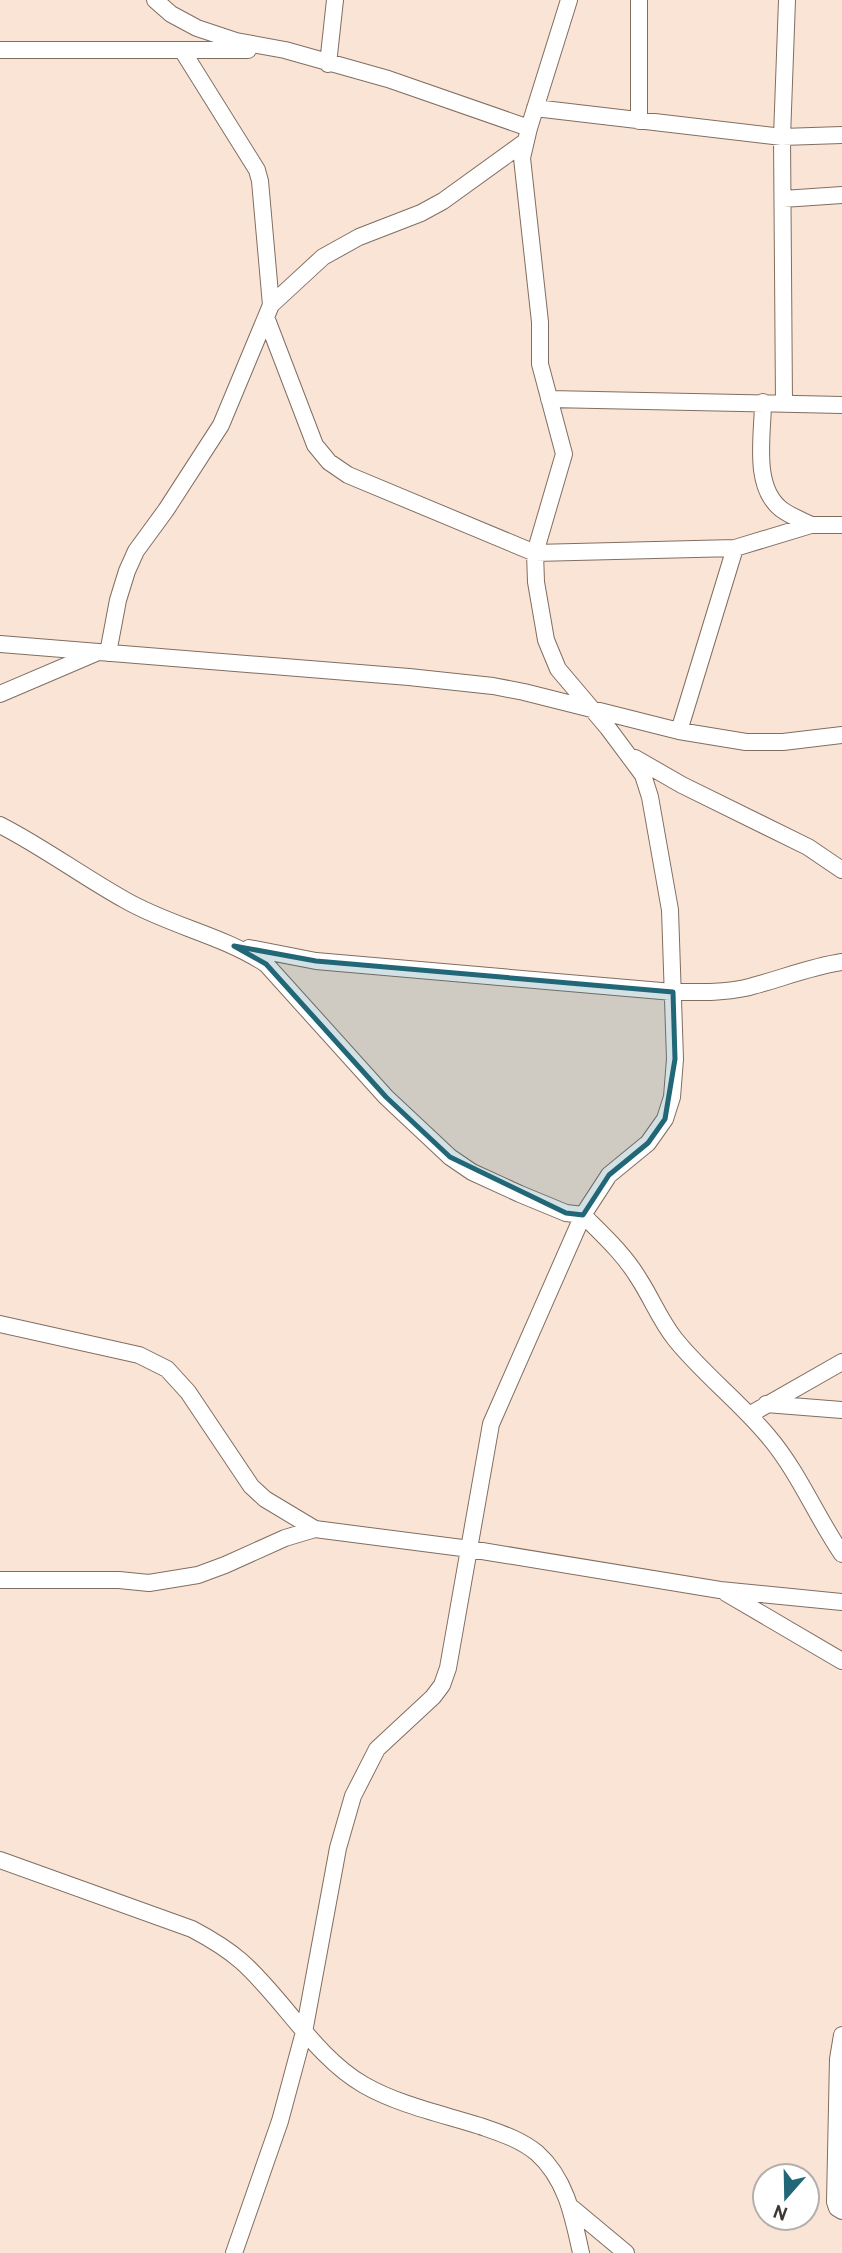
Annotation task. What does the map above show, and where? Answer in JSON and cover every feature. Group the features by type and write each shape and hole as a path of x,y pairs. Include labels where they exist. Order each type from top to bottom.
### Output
{"street":[{"path":"155,0 171,14 197,28 236,41 285,50 446,98 528,135"},
{"path":"328,64 335,0"},
{"path":"234,2253 280,2121 304,2032 338,1848 353,1796 377,1749 433,1697 442,1685 448,1668 491,1424 583,1215 609,1175 649,1143 665,1119 673,1097 676,1059 670,910 650,797 643,775 558,669 546,640 536,582 535,553 564,454 540,364 537,286 522,158 569,0"},
{"path":"639,0 639,121"},
{"path":"784,402 782,137 787,0"},
{"path":"0,50 285,50"},
{"path":"182,50 257,170 260,181 268,311 315,445 329,462 348,475 535,553 735,548 811,525 842,525"},
{"path":"535,108 782,137 842,135"},
{"path":"103,652 127,571 136,551 221,425 268,311 323,257 359,237 421,213 443,201 528,135"},
{"path":"783,199 842,195"},
{"path":"549,399 842,405"},
{"path":"763,402 762,475 780,508 811,525"},
{"path":"680,731 735,548"},
{"path":"0,644 493,686 680,731 746,742 783,742 842,735"},
{"path":"0,694 103,652"},
{"path":"627,753 682,785 808,847 842,870"},
{"path":"0,825 125,900 234,946 267,964 386,1097 450,1157 472,1172 520,1194 566,1213 583,1215 618,1249 639,1279 656,1312 696,1364 769,1437 788,1463 842,1554"},
{"path":"234,946 316,961 673,992 744,988 842,962"},
{"path":"0,1324 128,1352 167,1369 188,1392 251,1486 265,1499 315,1529 470,1549 720,1590 842,1602"},
{"path":"749,1415 842,1362"},
{"path":"766,1404 842,1410"},
{"path":"0,1580 120,1580 149,1583 198,1574 285,1538 315,1529"},
{"path":"720,1590 842,1661"},
{"path":"0,1860 192,1928 220,1944 243,1962 304,2032 353,2078 397,2099 513,2137 535,2151 553,2169 572,2208 581,2253"},
{"path":"842,2035 838,2059 835,2202 837,2208 842,2211"},
{"path":"572,2208 626,2253"}],"highlighted area":[{"path":"234,946 316,961 673,992 675,1059 665,1119 648,1143 609,1175 583,1215 566,1213 450,1157 386,1097 266,964"}]}
